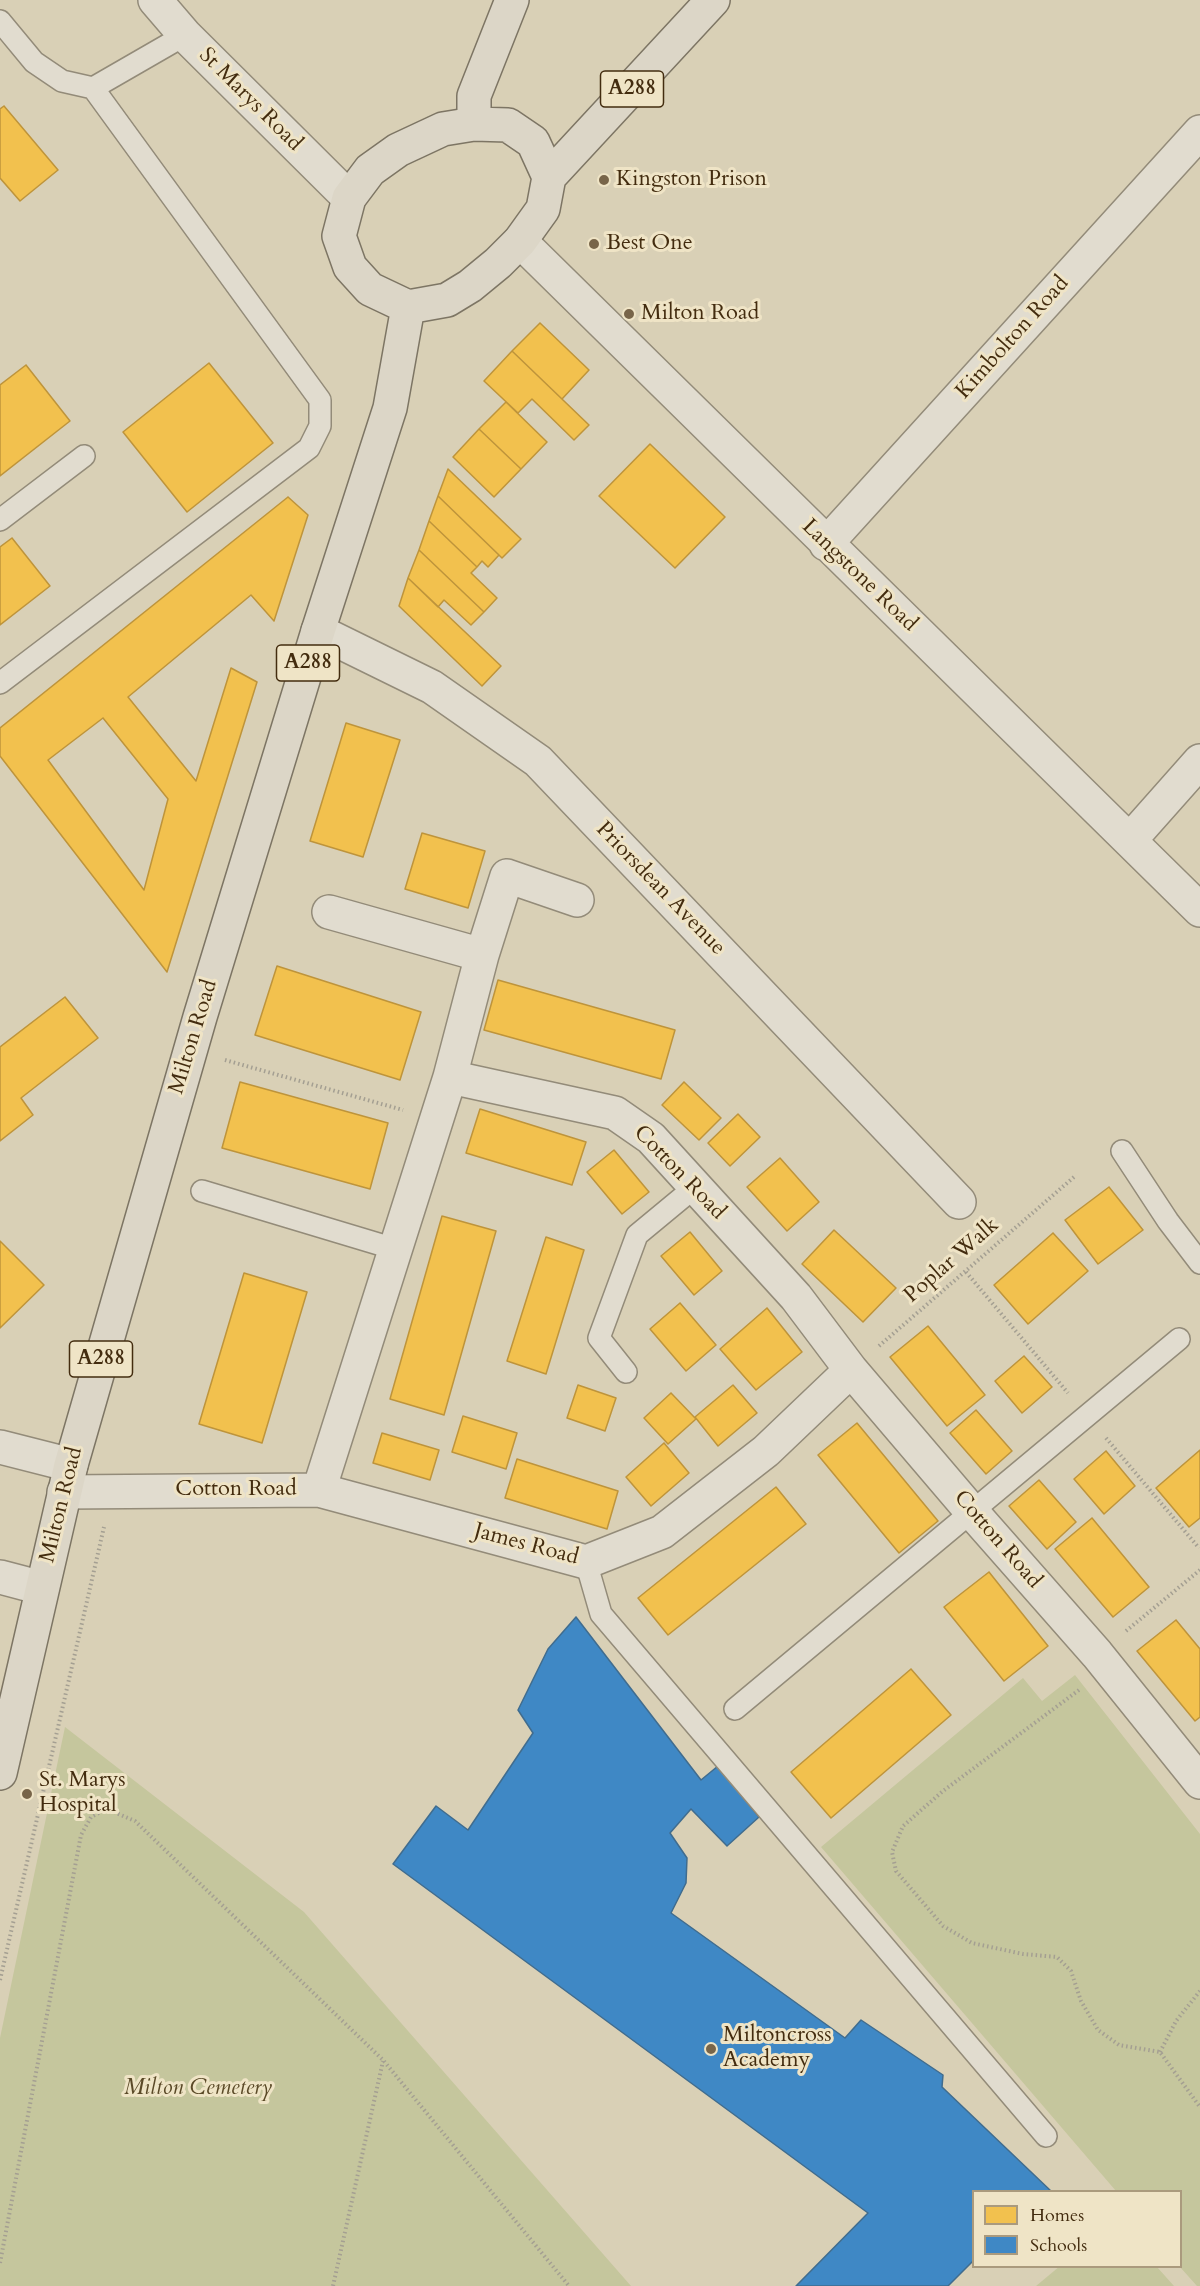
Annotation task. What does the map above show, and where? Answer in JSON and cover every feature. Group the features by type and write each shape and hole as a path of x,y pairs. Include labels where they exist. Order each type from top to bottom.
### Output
{"main road":[{"path":"474,124 474,96 512,0"},
{"name":"A288","path":"549,177 713,0"},
{"path":"474,124 508,125 533,142 549,177 543,209 520,242 470,286 447,300 408,307 370,288 350,267 339,236 349,198 370,170 398,150 442,129 474,124"},
{"name":"Milton Road","path":"0,1773 68,1478 190,1050 318,631 390,408 408,307"}],"street":[{"name":"St Marys Road","path":"154,0 185,35 349,198"},
{"name":"Kimbolton Road","path":"826,544 1200,132"},
{"name":"Langstone Road","path":"520,242 1200,910"},
{"name":"Priorsdean Avenue","path":"318,631 432,687 538,761 959,1202"},
{"path":"1130,840 1200,761"},
{"path":"450,1077 482,955 507,876 577,900"},
{"path":"329,912 482,955"},
{"name":"Cotton Road","path":"0,1447 68,1478 112,1492 319,1490 450,1077 615,1113 651,1138 796,1297 851,1370 1103,1661 1200,1782"},
{"name":"James Road","path":"319,1490 586,1562 662,1532 766,1450 851,1370"},
{"path":"0,1577 42,1588"}],"lane":[{"path":"0,21 34,62 62,81 93,88 321,400 320,426 309,448 0,683"},
{"path":"93,88 185,35"},
{"path":"0,520 84,456"},
{"path":"1122,1151 1168,1221 1200,1263"},
{"path":"626,1372 598,1338 637,1235 695,1187"},
{"path":"202,1191 395,1249"},
{"path":"735,1709 1179,1339"},
{"path":"586,1562 601,1614 1046,2136"}],"path":[{"path":"190,1050 410,1112 450,1077"},
{"name":"Poplar Walk","path":"851,1370 1074,1178"},
{"path":"0,1980 112,1492"},
{"path":"1200,1570 1103,1661 903,1826 892,1852 896,1871 943,1926 972,1943 1023,1954 1057,1957 1071,1971 1081,2001 1098,2030 1119,2045 1160,2052 1200,2107"},
{"path":"0,2263 81,1835 91,1817 107,1809 135,1821 383,2060 569,2286"},
{"path":"1160,2052 1176,2021 1200,1991"},
{"path":"333,2286 383,2060"}],"green space":[{"path":"1075,1675 1200,1834 1200,2286 1197,2286 1181,2268 1182,2190 1115,2190 821,1847 1023,1678 1042,1701"},
{"name":"Milton Cemetery","path":"65,1727 304,1912 631,2286 0,2286 0,2038"},
{"path":"1058,2268 1158,2268 1174,2286 1036,2286"}],"building: Homes":[{"path":"4,106 58,170 20,201 0,178 0,109"},
{"path":"540,323 589,370 562,399 512,351"},
{"path":"512,351 589,425 574,440 532,399 518,413 484,381"},
{"path":"209,363 273,443 187,512 123,432"},
{"path":"26,365 70,421 0,476 0,385"},
{"path":"506,402 547,442 521,469 479,429"},
{"path":"479,429 521,469 494,497 453,457"},
{"path":"650,444 725,517 675,568 599,496"},
{"path":"448,469 521,539 502,558 438,496"},
{"path":"438,496 499,555 488,567 482,561 477,567 429,521"},
{"path":"288,497 308,515 274,621 251,595 128,697 196,781 231,668 257,682 167,972 0,756 0,728","holes":["103,718 168,799 144,890 48,760"]},
{"path":"429,521 477,567 471,573 497,598 484,612 419,550"},
{"path":"12,538 50,586 0,625 0,547"},
{"path":"419,550 484,612 471,625 444,600 438,607 408,578"},
{"path":"408,578 501,666 482,686 399,606"},
{"path":"346,723 400,740 363,857 310,841"},
{"path":"422,833 485,851 468,908 405,889"},
{"path":"277,966 421,1012 400,1080 255,1035"},
{"path":"498,980 675,1030 661,1079 484,1030"},
{"path":"65,997 98,1038 21,1098 33,1115 0,1141 0,1047"},
{"path":"240,1082 388,1123 370,1189 222,1148"},
{"path":"684,1082 721,1118 699,1140 662,1105"},
{"path":"480,1109 586,1142 572,1185 466,1153"},
{"path":"738,1114 760,1137 730,1166 708,1143"},
{"path":"614,1150 649,1192 622,1214 587,1172"},
{"path":"780,1158 819,1202 787,1231 747,1187"},
{"path":"1109,1187 1143,1230 1098,1264 1065,1220"},
{"path":"442,1216 496,1231 444,1415 390,1399"},
{"path":"834,1230 896,1288 863,1322 802,1264"},
{"path":"690,1232 722,1271 694,1295 661,1256"},
{"path":"1053,1233 1088,1271 1028,1324 994,1285"},
{"path":"546,1237 584,1250 546,1374 507,1361"},
{"path":"0,1241 44,1285 0,1328"},
{"path":"244,1273 307,1292 262,1443 199,1424"},
{"path":"680,1303 716,1345 686,1371 650,1329"},
{"path":"767,1308 802,1352 756,1390 720,1349"},
{"path":"928,1326 985,1395 947,1426 890,1357"},
{"path":"1024,1356 1052,1387 1022,1413 995,1381"},
{"path":"578,1385 616,1398 605,1431 567,1418"},
{"path":"733,1385 757,1413 718,1446 695,1417"},
{"path":"671,1393 696,1419 668,1444 644,1418"},
{"path":"976,1410 1012,1451 986,1474 950,1433"},
{"path":"463,1416 517,1433 506,1469 452,1452"},
{"path":"857,1423 938,1521 899,1553 818,1455"},
{"path":"382,1433 439,1450 430,1480 373,1463"},
{"path":"664,1443 689,1473 651,1506 626,1477"},
{"path":"1200,1450 1200,1518 1189,1527 1156,1488"},
{"path":"1106,1451 1135,1486 1104,1514 1074,1479"},
{"path":"517,1459 618,1491 607,1529 505,1498"},
{"path":"1039,1480 1076,1522 1047,1549 1009,1506"},
{"path":"776,1487 806,1524 668,1635 638,1598"},
{"path":"1092,1518 1149,1587 1113,1617 1055,1549"},
{"path":"989,1572 1048,1646 1004,1681 944,1607"},
{"path":"1176,1620 1200,1649 1200,1717 1195,1721 1137,1651"},
{"path":"911,1669 951,1715 831,1818 791,1772"}],"building: Schools":[{"path":"576,1617 701,1780 718,1766 759,1817 727,1846 691,1809 670,1833 687,1858 686,1883 671,1913 845,2038 861,2020 943,2075 942,2087 1050,2190 972,2190 972,2262 948,2286 796,2286 868,2213 393,1864 436,1806 468,1830 533,1733 518,1710 548,1649"}],"place":[{"name":"Kingston Prison","path":"604,180"},
{"name":"Best One","path":"594,244"},
{"name":"Milton Road","path":"629,314"},
{"name":"St. Marys Hospital","path":"27,1794"},
{"name":"Miltoncross Academy","path":"711,2049"}]}
